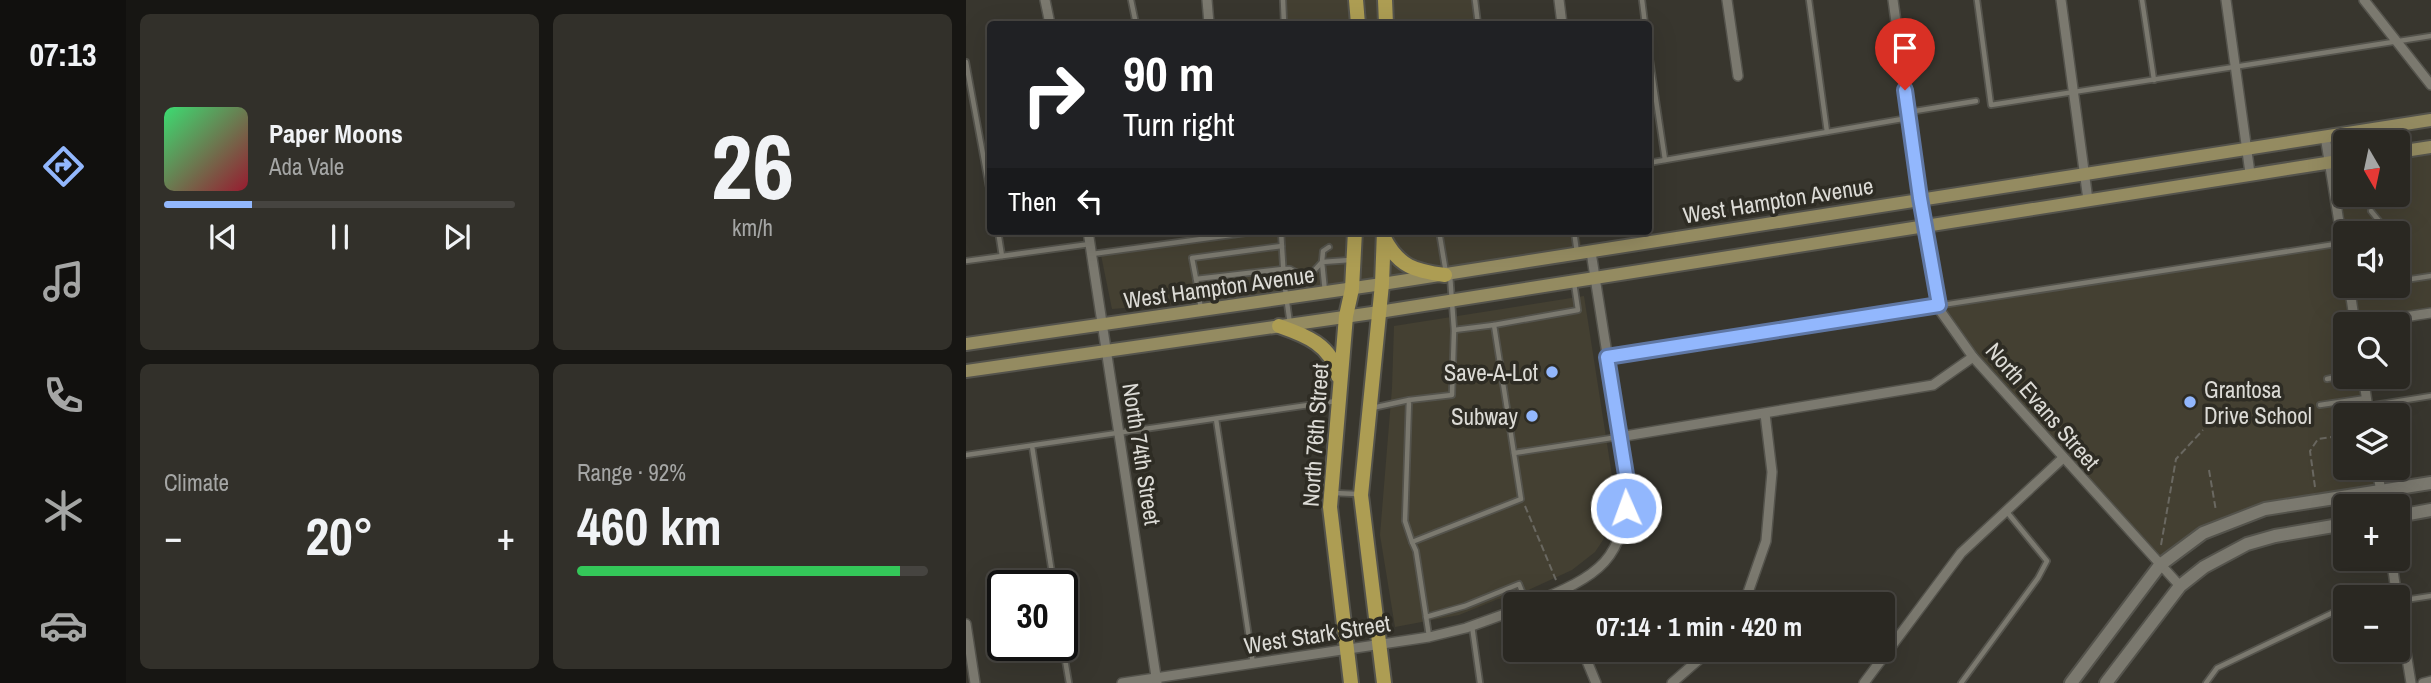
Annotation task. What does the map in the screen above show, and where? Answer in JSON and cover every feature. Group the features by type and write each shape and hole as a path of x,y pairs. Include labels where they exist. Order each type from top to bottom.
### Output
{"main road":[{"path":"1356,0 1358,21"},
{"path":"1385,0 1386,21"},
{"name":"West Hampton Avenue","path":"966,344 1352,289 2431,120"},
{"path":"2410,150 2431,147"},
{"name":"West Hampton Avenue","path":"966,371 1379,312 2333,162"},
{"name":"North 76th Street","path":"1351,683 1345,649 1331,493 1356,235"},
{"path":"1384,235 1382,284 1361,495 1384,683"},
{"path":"1385,235 1396,256 1409,267 1447,274"},
{"path":"1284,325 1309,337 1326,351 1336,367 1339,395"}],"street":[{"path":"1045,0 1049,21"},
{"path":"1207,0 1209,21"},
{"path":"1559,0 1562,21"},
{"path":"1727,0 1738,76"},
{"name":"North Evans Street","path":"1893,0 1920,198 1940,309 1973,358 2180,586"},
{"path":"2061,0 2088,200"},
{"path":"2226,0 2250,173"},
{"path":"2364,0 2431,85"},
{"path":"2325,136 2339,221"},
{"name":"North 74th Street","path":"1089,235 1156,681"},
{"path":"1559,592 1588,578 1607,559 1620,539 1626,508 1627,481 1591,252"},
{"path":"2410,316 2431,313"},
{"path":"1619,437 1933,385 1973,358"},
{"path":"1748,592 1766,541 1772,472 1765,414"},
{"path":"1864,683 1961,553 2063,458"},
{"path":"2379,480 2381,494"},
{"path":"2071,683 2160,565 2203,533 2265,509 2431,483"},
{"path":"2410,514 2431,510"},
{"path":"2106,683 2180,586 2204,567 2248,544 2275,536 2333,526"},
{"name":"West Stark Street","path":"1122,683 1156,681 1378,643 1429,637 1503,615"},
{"path":"966,624 975,683"},
{"path":"1587,662 1596,683"},
{"path":"1672,683 1697,662"},
{"path":"2407,662 2411,683"},
{"path":"2423,683 2431,681"}],"lane":[{"path":"1131,0 1135,21"},
{"path":"1283,0 1284,21"},
{"path":"1475,0 1478,21"},
{"path":"1642,0 1646,21"},
{"path":"1809,0 1827,132"},
{"path":"1977,0 1991,105 2431,36"},
{"path":"2142,0 2154,80"},
{"path":"966,62 987,177"},
{"path":"1652,73 1665,160"},
{"path":"1652,162 1827,132 1976,101"},
{"path":"2371,211 2379,221"},
{"path":"999,235 1002,256"},
{"path":"966,261 1222,235"},
{"path":"1281,235 1286,298 1284,325"},
{"path":"1370,409 1409,400 1452,395 1453,300 1440,235"},
{"path":"1575,235 1577,254"},
{"path":"1607,357 2333,245"},
{"path":"1201,310 1192,258 1282,246"},
{"path":"1312,273 1321,249 1329,247"},
{"path":"1316,264 1354,259"},
{"path":"1316,264 1325,293"},
{"path":"1196,279 1298,266"},
{"path":"1290,269 1299,274"},
{"path":"2410,279 2431,276"},
{"path":"1454,330 1578,310 1574,281"},
{"path":"1412,542 1521,499 1494,325"},
{"path":"2327,379 2333,378"},
{"path":"966,455 1216,419 1339,395"},
{"path":"2387,403 2431,396"},
{"path":"1409,400 1405,521 1416,551 1429,637"},
{"path":"2320,405 2333,405"},
{"path":"1216,419 1253,664"},
{"path":"1514,453 1619,437"},
{"path":"1032,446 1051,570"},
{"path":"1331,493 1361,495"},
{"path":"1961,683 2038,578 2047,561 2006,511"},
{"path":"1426,617 1465,606 1519,584 1523,592"},
{"path":"2410,598 2431,596"},
{"path":"2206,683 2217,668 2333,612"},
{"path":"1472,626 1480,683"},
{"path":"1065,661 1069,683"}],"path":[{"path":"2161,545 2176,459 2203,430"},
{"path":"2315,487 2310,451 2318,439 2333,437"},
{"path":"2209,470 2216,511"},
{"path":"1521,499 1556,580"}],"shaded area":[{"path":"1282,0 1475,0 1478,21 1284,21"},
{"name":"Grantosa Drive School","path":"2431,147 2431,313 2410,316 2410,312 2333,312 2333,389 2365,389 2367,403 2333,403 2333,480 2379,480 2380,491 2333,494 2333,500 2234,519 2160,565 1973,357 1939,305 2333,244 2333,298 2410,298 2410,221 2338,221 2336,207 2410,207 2410,150"},
{"name":"Grantosa Drive School","path":"2329,162 2333,162 2333,187"},
{"path":"1233,235 1580,235 1582,253 1352,289 1112,309 1101,255"},
{"path":"1584,296 1615,495 1615,507 1603,540 1595,552 1572,570 1524,592 1503,592 1503,598 1459,615 1395,627 1380,535 1392,388 1394,326"}],"place":[{"name":"Save-A-Lot","path":"1552,372"},
{"name":"Grantosa Drive School","path":"2190,402"},
{"name":"Subway","path":"1532,416"}],"route":[{"path":"1626,508 1627,481 1607,357 1939,305 1905,90"}]}
